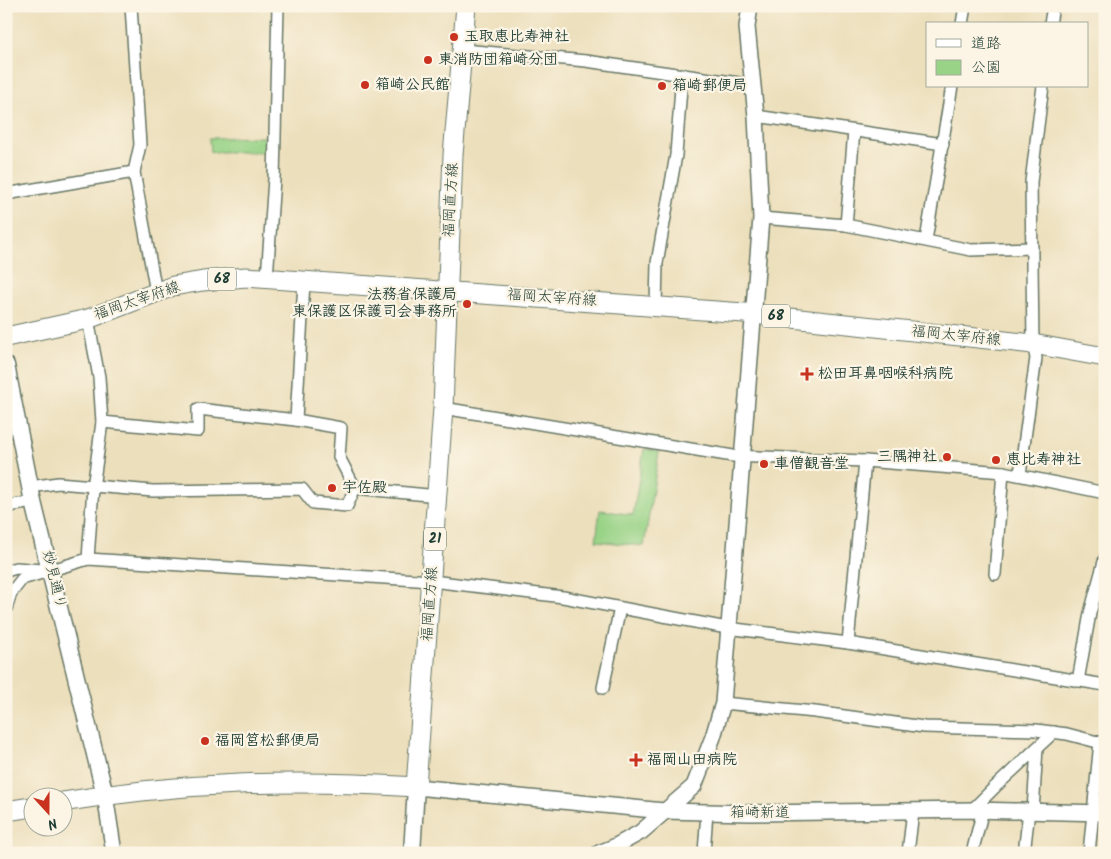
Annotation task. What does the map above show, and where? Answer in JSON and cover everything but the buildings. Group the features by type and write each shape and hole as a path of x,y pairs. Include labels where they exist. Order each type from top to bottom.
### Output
{"main road":[{"name":"福岡直方線","path":"416,787 438,496 453,156 466,6"},
{"name":"福岡太宰府線","path":"6,337 88,319 156,292 203,281 246,277 446,290 754,314 1033,344 1105,357"},
{"name":"妙見通り","path":"6,365 32,495 52,570 105,795"},
{"path":"72,800 209,784 267,781 416,787 412,853"},
{"path":"6,811 22,809"}],"street":[{"path":"131,6 140,145 134,172 156,292"},
{"path":"267,278 274,179 278,6"},
{"path":"599,853 641,832 694,786 713,737 723,703 727,628 762,218 756,116 747,27 750,6"},
{"path":"962,22 965,6"},
{"path":"1050,22 1052,6"},
{"path":"463,50 586,61 753,85"},
{"path":"656,306 657,263 676,155 682,74"},
{"path":"926,240 952,88"},
{"path":"1020,474 1036,358 1033,344 1031,182 1043,88"},
{"path":"756,116 943,144"},
{"path":"846,225 854,131"},
{"path":"6,194 134,172"},
{"path":"762,218 846,225 971,250 1032,248"},
{"path":"296,420 304,282"},
{"path":"88,319 99,378 102,422 93,488 88,559"},
{"path":"443,408 743,457 865,461 1003,472 1105,492"},
{"path":"102,422 198,431 198,409 296,420 341,428 339,457 356,488"},
{"path":"848,643 865,461"},
{"path":"995,574 1003,472"},
{"path":"6,509 58,483 93,488 153,491 302,489 313,503 347,506 356,488"},
{"path":"356,488 438,496"},
{"path":"6,609 10,594 22,579 88,559 432,581 563,597 727,628 848,643 1105,685"},
{"path":"1078,681 1090,613 1104,562"},
{"path":"6,571 16,568 52,570"},
{"path":"603,688 620,608"},
{"path":"723,703 924,726 1036,730 1054,732 1102,743 1099,813 1089,853"},
{"path":"972,853 978,810 1054,732"},
{"path":"1024,853 1031,811 1037,748"},
{"name":"箱崎新道","path":"416,787 664,811 978,810 1099,813"},
{"path":"105,795 114,853"},
{"path":"908,853 913,811"},
{"path":"704,853 707,812"}],"green space":[{"path":"268,137 267,152 211,152 210,138"},
{"path":"644,449 659,452 644,546 596,541 600,510 633,515"}],"place":[{"name":"玉取恵比寿神社","path":"454,37"},
{"name":"東消防団箱崎分団","path":"428,60"},
{"name":"箱崎公民館","path":"365,85"},
{"name":"箱崎郵便局","path":"662,86"},
{"name":"法務省保護局 東保護区保護司会事務所","path":"467,304"},
{"name":"松田耳鼻咽喉科病院","path":"807,374"},
{"name":"三隅神社","path":"947,457"},
{"name":"恵比寿神社","path":"996,460"},
{"name":"車僧観音堂","path":"764,464"},
{"name":"宇佐殿","path":"332,488"},
{"name":"福岡筥松郵便局","path":"205,741"},
{"name":"福岡山田病院","path":"636,760"}]}
